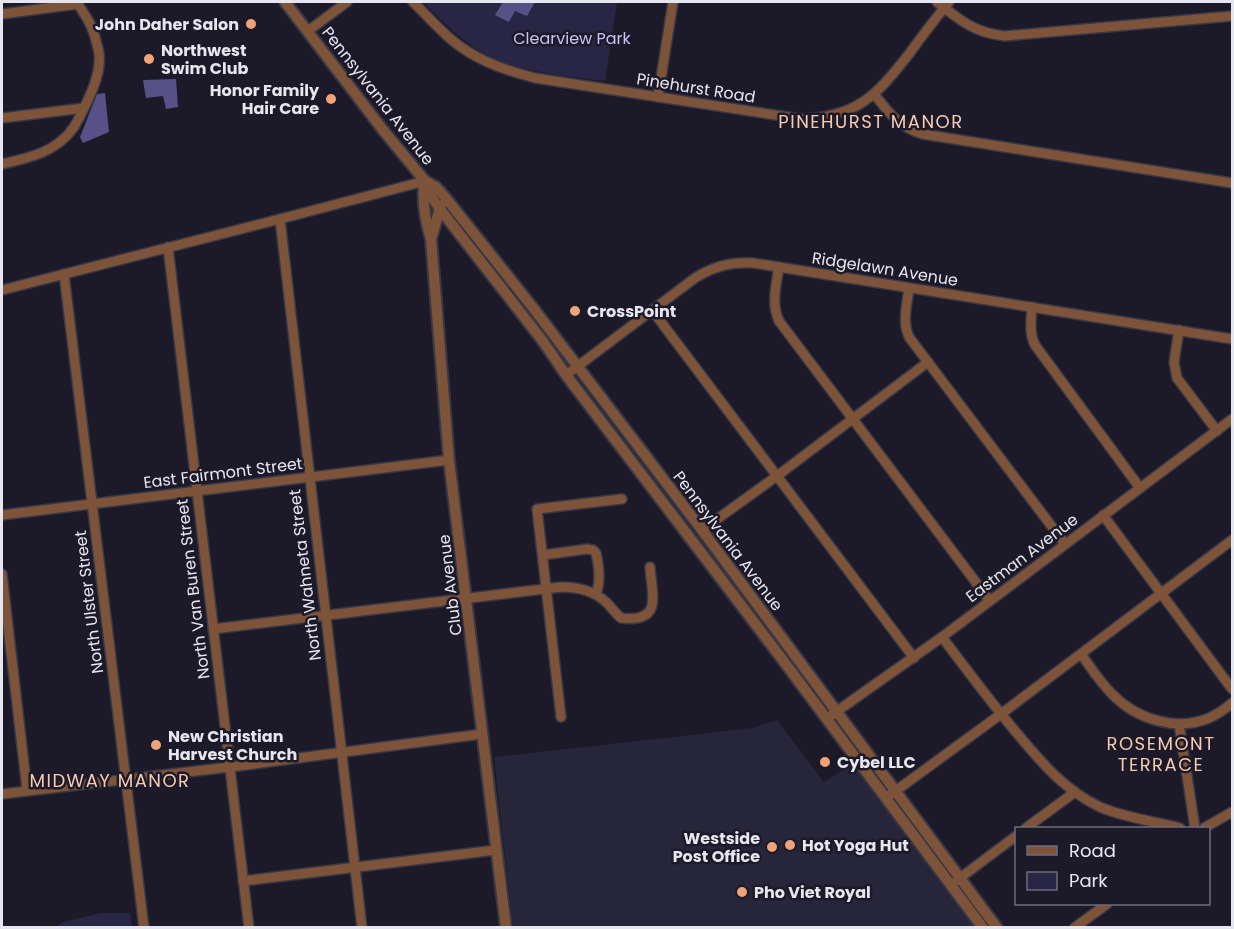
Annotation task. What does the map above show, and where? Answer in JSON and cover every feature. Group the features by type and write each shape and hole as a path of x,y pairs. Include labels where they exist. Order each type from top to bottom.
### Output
{"street":[{"name":"Pennsylvania Avenue","path":"285,2 424,181 440,209 542,340 885,798 997,927"},
{"path":"308,31 347,2"},
{"name":"Pinehurst Road","path":"413,2 461,47 486,62 507,70 534,78 801,119 834,115 858,105 874,94 887,81 943,3"},
{"path":"658,97 673,2"},
{"path":"2,14 78,3 95,37 100,66 84,108 74,128 67,136 52,148 2,164"},
{"path":"943,3 969,26 981,32 1005,36 1233,16"},
{"path":"874,94 903,126 922,134 1233,183"},
{"path":"2,117 84,108"},
{"name":"Pennsylvania Avenue","path":"424,181 436,187 445,196 702,530 896,791 956,881 983,927"},
{"path":"2,290 424,181"},
{"name":"Club Avenue","path":"424,181 423,197 426,223 431,239 449,460 506,927"},
{"name":"Club Avenue","path":"431,239 445,196"},
{"name":"North Wahneta Street","path":"280,219 362,927"},
{"name":"North Van Buren Street","path":"168,247 249,927"},
{"name":"Ridgelawn Avenue","path":"566,375 707,270 740,262 1233,339"},
{"path":"779,267 774,301 775,313 779,321 990,601"},
{"name":"North Ulster Street","path":"64,274 144,927"},
{"path":"909,288 904,321 909,338 1065,544"},
{"path":"1032,307 1030,328 1032,340 1140,488"},
{"path":"651,310 914,658"},
{"path":"1179,330 1174,362 1178,378 1217,431"},
{"path":"702,530 928,362"},
{"name":"Eastman Avenue","path":"826,719 914,658 1233,419"},
{"name":"East Fairmont Street","path":"2,515 449,460"},
{"path":"561,717 537,509 622,499"},
{"path":"1104,515 1233,689"},
{"path":"885,798 1233,540"},
{"path":"543,555 593,550 596,553 599,585 596,594"},
{"path":"213,629 571,587 596,594 621,618 638,618 648,615 653,607 650,567"},
{"path":"2,574 27,790"},
{"path":"942,637 1041,763 1062,783 1098,806 1112,812 1176,827"},
{"path":"1081,654 1102,684 1125,706 1151,719 1179,724 1196,723 1221,712 1233,703"},
{"path":"1179,724 1195,827"},
{"path":"2,794 482,734"},
{"path":"1027,827 1075,792"},
{"path":"1206,827 1233,812"},
{"path":"956,881 1015,837"},
{"path":"243,881 496,850"},
{"path":"1074,927 1104,905"}],"shaded area":[{"path":"503,2 535,2 527,16 515,11 509,22 495,15"},
{"path":"176,79 178,107 166,109 163,96 146,98 143,80"},
{"path":"105,93 109,132 83,143 80,137 97,94"},
{"path":"777,720 824,782 856,762 977,927 513,927 494,757 753,728"}],"green space":[{"name":"Clearview Park","path":"423,2 617,2 605,81 524,69 493,58 464,40"},
{"path":"101,913 130,913 132,927 57,927 63,922"}],"place":[{"name":"John Daher Salon","path":"251,24"},
{"name":"Northwest Swim Club","path":"149,59"},
{"name":"Honor Family Hair Care","path":"331,99"},
{"name":"CrossPoint","path":"575,311"},
{"name":"New Christian Harvest Church","path":"156,745"},
{"name":"Cybel LLC","path":"825,762"},
{"name":"Hot Yoga Hut","path":"790,845"},
{"name":"Westside Post Office","path":"772,847"},
{"name":"Pho Viet Royal","path":"742,892"}],"district":[{"name":"PINEHURST MANOR","path":"871,121"},
{"name":"ROSEMONT TERRACE","path":"1161,753"},
{"name":"MIDWAY MANOR","path":"110,780"}]}
